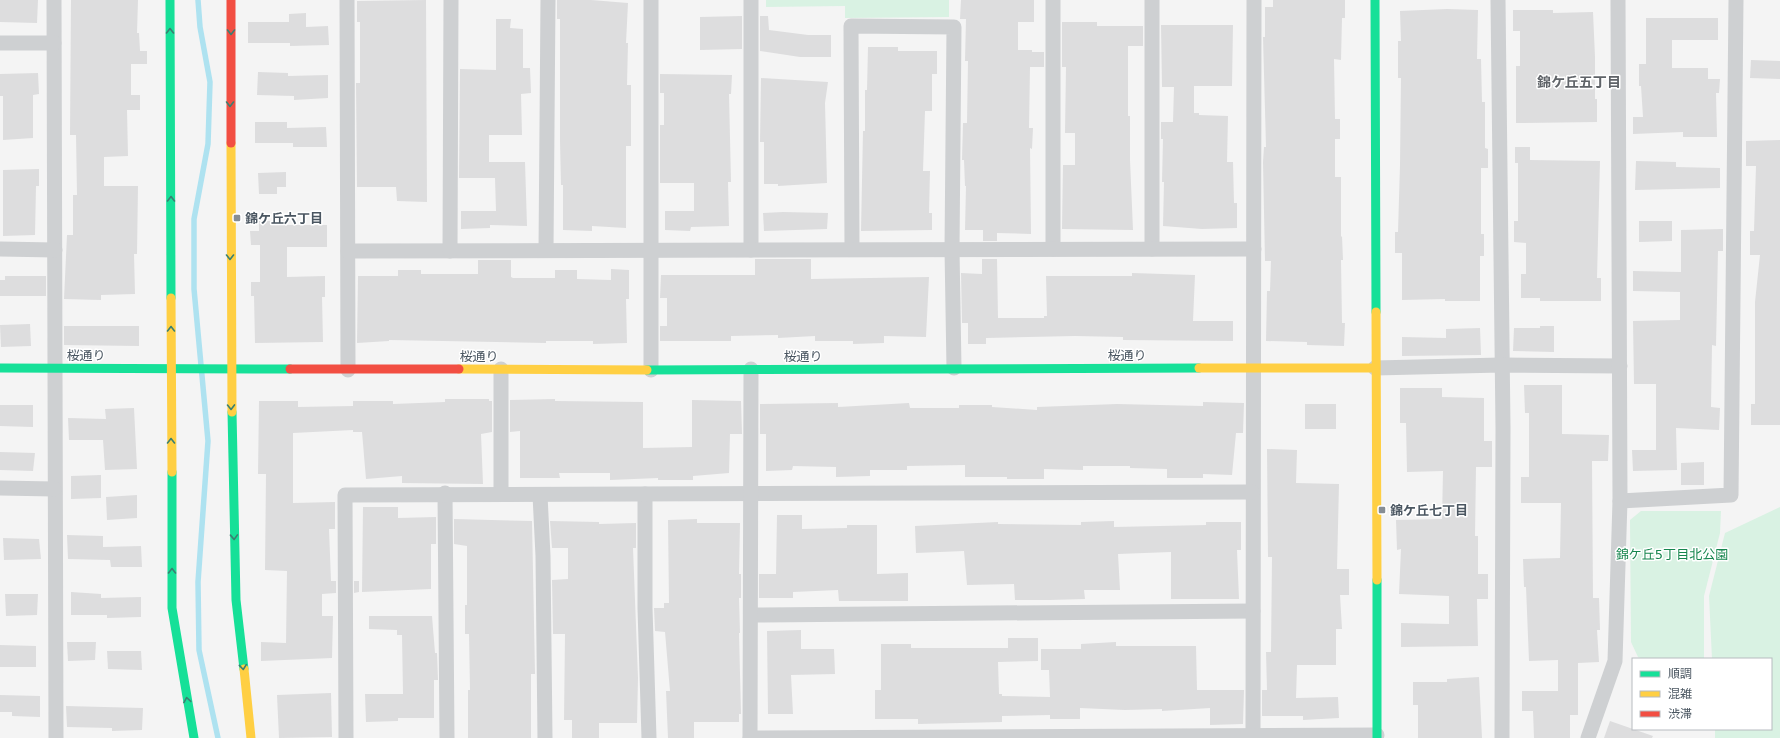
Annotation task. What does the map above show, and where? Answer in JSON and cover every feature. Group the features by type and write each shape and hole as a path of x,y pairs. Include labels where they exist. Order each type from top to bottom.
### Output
{"street":[{"path":"54,0 54,489 56,738"},
{"path":"170,0 172,608 194,738"},
{"path":"231,0 226,368 236,600 251,738"},
{"path":"347,0 348,370"},
{"path":"450,251 451,0"},
{"path":"546,250 548,0"},
{"path":"651,0 651,370"},
{"path":"751,0 751,250"},
{"path":"1052,0 1053,249"},
{"path":"1152,0 1152,249"},
{"path":"1253,735 1252,492 1254,369 1254,0"},
{"path":"751,369 750,738 1253,735 1377,736 1375,0"},
{"path":"1498,0 1501,365 1503,428 1502,738"},
{"path":"1588,738 1616,661 1620,501 1618,0"},
{"path":"1620,501 1731,495 1736,0"},
{"path":"852,249 851,26 954,27 952,249 954,368"},
{"path":"0,43 54,43"},
{"path":"348,251 1254,248"},
{"path":"0,249 55,250"},
{"path":"1375,368 1501,365 1620,366"},
{"name":"桜通り","path":"0,368 651,370 1375,368"},
{"path":"501,369 501,493"},
{"path":"0,488 54,489"},
{"path":"346,738 345,494 501,493 540,495 1252,492"},
{"path":"445,493 446,738"},
{"path":"645,494 645,608 649,738"},
{"path":"540,495 543,556 545,738"},
{"path":"751,615 1252,611"}],"green space":[{"path":"766,0 949,0 949,17 845,18 845,6 766,7"},
{"path":"1780,507 1780,738 1715,738 1715,730 1772,730 1772,658 1712,658 1709,596 1725,533"},
{"name":"錦ケ丘5丁目北公園","path":"1641,511 1721,511 1720,533 1704,596 1704,658 1638,657 1631,642 1630,520"}],"building":[{"path":"0,0 38,0 37,23 0,22"},
{"path":"71,0 138,0 137,33 139,33 140,51 147,51 147,64 131,64 131,95 140,95 140,110 127,110 128,156 104,157 104,186 138,186 137,254 134,254 135,294 101,295 101,300 64,299 67,235 73,235 73,195 77,195 76,135 70,135"},
{"path":"426,0 427,202 397,201 396,187 357,187 356,83 360,83 360,22 357,22 357,1"},
{"path":"557,0 591,0 628,3 626,43 628,43 627,85 631,85 631,146 626,146 626,228 592,226 592,231 563,230 563,185 561,185 560,141 560,19 557,19"},
{"path":"961,0 1034,0 1034,22 1018,22 1018,50 1044,52 1044,67 1030,67 1029,128 1033,128 1032,149 1030,148 1031,234 997,233 997,241 983,241 983,230 965,230 966,186 964,160 962,160 963,123 967,123 968,61 965,61 966,19 960,19"},
{"path":"1273,0 1345,0 1345,18 1342,18 1341,60 1334,59 1335,119 1340,119 1340,139 1335,139 1335,177 1341,177 1341,237 1342,236 1343,260 1341,260 1342,323 1345,323 1344,346 1307,345 1307,342 1266,341 1267,291 1270,291 1271,261 1265,261 1263,162 1264,147 1266,147 1263,37 1265,37 1265,7 1273,7"},
{"path":"1447,9 1478,10 1477,59 1481,59 1482,102 1485,102 1485,148 1488,149 1488,168 1481,168 1481,234 1484,234 1484,256 1480,256 1480,301 1445,301 1445,299 1402,300 1402,253 1395,253 1395,232 1398,232 1400,165 1401,78 1398,78 1398,41 1401,41 1400,11"},
{"path":"1513,10 1553,10 1553,13 1593,12 1597,122 1516,123 1516,66 1520,66 1520,31 1513,31"},
{"path":"306,13 306,27 328,26 329,45 290,46 290,43 248,43 248,22 289,22 289,14"},
{"path":"742,16 742,49 700,50 700,17"},
{"path":"760,16 768,16 769,30 808,35 831,35 831,57 800,57 760,51"},
{"path":"1646,18 1718,18 1718,40 1672,40 1672,68 1708,68 1708,79 1720,79 1719,93 1716,93 1717,137 1683,137 1683,132 1633,134 1633,117 1643,117 1641,86 1639,86 1639,64 1646,64"},
{"path":"496,19 511,19 510,28 523,29 523,68 530,68 531,93 521,94 522,135 489,135 489,162 525,162 527,226 490,225 490,228 461,229 461,211 496,211 495,178 459,178 460,69 496,70"},
{"path":"1062,22 1097,22 1097,26 1143,26 1143,46 1128,46 1128,116 1130,116 1133,230 1062,229 1063,165 1075,165 1075,133 1065,133 1066,67 1062,67"},
{"path":"1161,25 1233,25 1232,86 1194,86 1194,113 1199,113 1199,115 1228,116 1227,162 1233,162 1234,203 1237,203 1237,228 1202,229 1163,226 1164,182 1162,182 1163,139 1161,139 1161,122 1173,122 1174,87 1162,87"},
{"path":"868,47 898,47 898,51 937,51 937,74 932,74 932,111 925,111 923,171 930,171 929,213 932,213 932,230 861,231 863,131 865,131 865,90 867,90"},
{"path":"1751,60 1780,61 1780,79 1750,78"},
{"path":"258,72 288,73 288,76 328,75 328,98 294,100 294,96 257,95"},
{"path":"38,73 39,94 33,95 33,138 3,140 3,96 0,96 0,74"},
{"path":"660,74 732,75 731,94 729,94 731,182 728,182 729,226 691,227 690,231 665,230 665,211 694,211 694,183 660,183 660,125 664,125 664,93 660,93"},
{"path":"761,78 828,82 825,103 827,183 778,186 778,184 764,184 764,142 760,142"},
{"path":"255,122 287,122 287,128 326,127 327,147 293,147 293,143 255,143"},
{"path":"1780,140 1780,425 1751,425 1751,404 1755,404 1755,302 1760,255 1750,255 1750,231 1754,231 1756,166 1746,166 1746,141"},
{"path":"1515,147 1530,147 1530,160 1600,161 1597,278 1601,278 1601,301 1540,301 1540,298 1521,298 1521,274 1526,274 1526,243 1514,242 1514,221 1518,221 1518,163 1515,163"},
{"path":"1636,161 1676,162 1676,167 1720,168 1720,188 1635,190"},
{"path":"39,169 39,186 36,186 35,235 3,236 3,170"},
{"path":"286,172 286,187 277,187 277,194 259,194 258,173"},
{"path":"763,213 828,213 827,229 764,231"},
{"path":"259,221 286,221 286,225 327,225 327,247 287,247 287,277 325,276 325,297 322,297 323,342 255,343 254,296 251,296 251,282 260,282 260,245 251,245 250,231 259,231"},
{"path":"1639,221 1672,221 1672,241 1639,242"},
{"path":"1723,229 1723,251 1718,251 1716,346 1712,345 1711,407 1720,408 1719,430 1676,428 1677,470 1633,471 1632,450 1656,450 1656,384 1634,384 1633,321 1680,320 1680,292 1633,291 1633,271 1681,272 1681,230"},
{"path":"755,259 811,259 811,279 929,277 926,337 884,336 884,343 853,344 853,341 815,341 815,336 778,338 778,335 731,336 731,341 660,341 660,326 667,326 667,298 660,298 661,275 755,275"},
{"path":"982,259 997,259 998,318 1044,318 1044,316 1047,316 1046,276 1132,276 1132,273 1195,275 1193,321 1233,321 1233,341 1123,340 1123,337 1075,336 986,338 986,344 968,344 968,323 962,323 961,273 982,274"},
{"path":"478,260 511,260 511,277 513,278 555,278 555,270 577,270 577,279 611,280 611,269 629,270 629,299 626,299 627,343 593,344 593,341 546,341 546,343 389,340 357,343 358,276 398,276 398,270 421,270 421,274 478,274"},
{"path":"5,276 46,276 46,296 0,296 0,280 5,280"},
{"path":"30,324 31,346 1,347 0,325"},
{"path":"64,326 139,326 139,346 64,345"},
{"path":"1540,326 1554,326 1554,352 1513,351 1514,328 1540,328"},
{"path":"1480,328 1481,355 1402,356 1402,337 1446,338 1446,329"},
{"path":"1524,385 1562,385 1562,434 1609,435 1608,461 1592,461 1593,598 1599,598 1600,630 1597,630 1599,662 1578,663 1578,715 1570,715 1570,738 1534,738 1533,711 1522,711 1522,691 1558,691 1558,660 1529,661 1526,587 1524,587 1523,559 1560,558 1561,503 1521,503 1521,477 1529,477 1529,413 1525,413"},
{"path":"1400,388 1442,388 1442,397 1484,398 1484,441 1492,441 1492,467 1476,467 1475,536 1478,536 1478,574 1488,574 1488,599 1477,599 1478,646 1401,647 1401,623 1449,624 1449,596 1399,594 1401,549 1397,550 1396,520 1442,519 1443,471 1407,472 1406,423 1400,423"},
{"path":"445,399 489,399 489,401 492,401 492,432 481,434 483,484 402,483 402,476 366,479 362,432 353,432 353,430 293,433 293,503 335,502 335,529 329,529 331,581 336,581 336,593 322,594 322,616 333,616 332,658 261,661 261,642 286,643 287,571 265,570 266,474 258,474 259,401 298,401 298,407 353,406 353,401 393,401 393,404 445,402"},
{"path":"555,399 555,401 643,402 643,448 692,447 692,400 741,401 742,434 730,434 729,473 693,476 693,480 658,480 658,478 610,480 610,473 559,473 560,478 520,478 520,431 510,432 510,400"},
{"path":"1203,402 1244,403 1243,433 1236,433 1232,475 1203,474 1203,478 1167,478 1167,469 1130,468 1130,466 1083,466 1083,470 1044,469 1044,479 965,477 965,465 907,466 907,470 870,470 870,476 836,477 836,467 793,466 792,470 766,471 766,434 760,434 760,404 838,403 838,407 909,403 910,408 959,408 959,405 992,405 992,407 1037,410 1037,407 1117,404 1203,406"},
{"path":"1305,404 1336,404 1336,429 1305,429"},
{"path":"0,405 33,405 33,427 0,426"},
{"path":"134,408 137,469 105,470 103,440 69,440 68,418 106,419 105,409"},
{"path":"1267,449 1297,450 1296,483 1339,484 1337,569 1349,569 1349,595 1340,595 1342,629 1336,629 1336,665 1297,665 1296,698 1338,697 1339,718 1303,720 1303,716 1262,716 1262,690 1267,690 1266,652 1271,652 1272,557 1268,557"},
{"path":"0,452 35,453 33,471 0,470"},
{"path":"1704,462 1704,485 1681,485 1681,463"},
{"path":"101,475 101,498 71,499 71,476"},
{"path":"137,495 137,518 107,520 106,497"},
{"path":"363,507 398,507 398,518 436,517 436,544 431,544 431,589 362,592"},
{"path":"777,515 802,515 802,529 847,528 847,525 877,525 877,574 908,573 908,601 839,601 838,590 793,592 793,598 759,598 759,574 776,574"},
{"path":"454,519 532,521 535,674 531,674 531,738 468,738 468,690 470,690 469,634 465,634 465,605 467,605 467,546 454,544"},
{"path":"697,519 697,523 740,523 739,574 741,574 741,598 739,598 739,633 741,714 739,714 739,722 694,722 694,738 668,738 666,691 670,691 665,632 655,631 654,608 664,608 664,603 669,603 668,520"},
{"path":"550,521 599,522 599,524 636,523 636,548 633,548 638,678 637,723 599,723 599,738 572,738 572,720 564,720 565,634 553,634 552,580 568,579 568,548 552,548"},
{"path":"1114,521 1114,527 1206,525 1206,522 1241,522 1241,550 1237,550 1239,599 1171,599 1171,552 1118,554 1120,590 1084,590 1085,599 1050,600 1015,600 1014,584 967,585 964,551 916,553 915,526 998,522 998,524 1081,525 1081,522"},
{"path":"67,535 103,536 103,547 141,546 142,567 111,567 110,560 68,559"},
{"path":"3,538 39,539 41,559 4,560"},
{"path":"354,581 359,581 359,592 354,593"},
{"path":"71,592 101,594 101,598 141,597 141,617 107,618 107,615 71,615"},
{"path":"5,594 38,594 37,615 6,616"},
{"path":"369,616 432,616 435,653 437,653 438,680 434,680 434,718 398,718 398,721 366,722 365,694 403,694 402,635 397,635 397,630 369,629"},
{"path":"801,630 801,649 834,649 835,674 791,675 793,714 768,714 767,631"},
{"path":"1008,638 1038,638 1038,661 998,662 999,694 1002,694 1002,696 1050,697 1049,670 1041,670 1041,649 1081,649 1081,644 1116,642 1116,646 1196,646 1197,690 1244,690 1243,724 1210,725 1210,708 1162,711 1162,709 1125,710 1080,708 1080,719 1050,719 1050,715 1002,716 1002,722 918,724 918,719 875,719 875,690 881,690 881,644 911,644 911,648 1008,648"},
{"path":"67,642 96,642 95,660 68,661"},
{"path":"0,645 36,646 36,667 0,667"},
{"path":"107,651 141,651 142,670 108,669"},
{"path":"1479,677 1482,738 1418,738 1418,705 1413,705 1413,682 1447,682 1447,679"},
{"path":"331,693 332,737 279,738 277,695"},
{"path":"0,695 40,696 40,717 12,716 12,712 0,712"},
{"path":"66,706 143,708 142,730 112,731 112,728 67,727"},
{"path":"1610,721 1632,729 1632,730 1653,736 1652,738 1604,738"}],"waterway":[{"path":"198,0 200,27 210,82 208,144 194,219 194,289 208,441 198,582 199,650 218,738"}],"traffic: fast":[{"path":"170,0 171,298"},
{"path":"1375,0 1376,312"},
{"path":"0,368 290,369"},
{"path":"647,370 1199,368"},
{"path":"232,412 236,600 244,669"},
{"path":"172,472 172,608 194,738"},
{"path":"1377,580 1377,738"}],"traffic: slow":[{"path":"231,143 232,412"},
{"path":"171,298 172,472"},
{"path":"1376,312 1377,580"},
{"path":"1199,368 1375,368"},
{"path":"459,369 647,370"},
{"path":"244,669 251,738"}],"traffic: jam":[{"path":"231,0 231,143"},
{"path":"290,369 459,369"}],"place":[{"name":"錦ケ丘六丁目","path":"237,218"},
{"name":"錦ケ丘七丁目","path":"1382,510"}],"district":[{"name":"錦ケ丘五丁目","path":"1579,82"}]}
